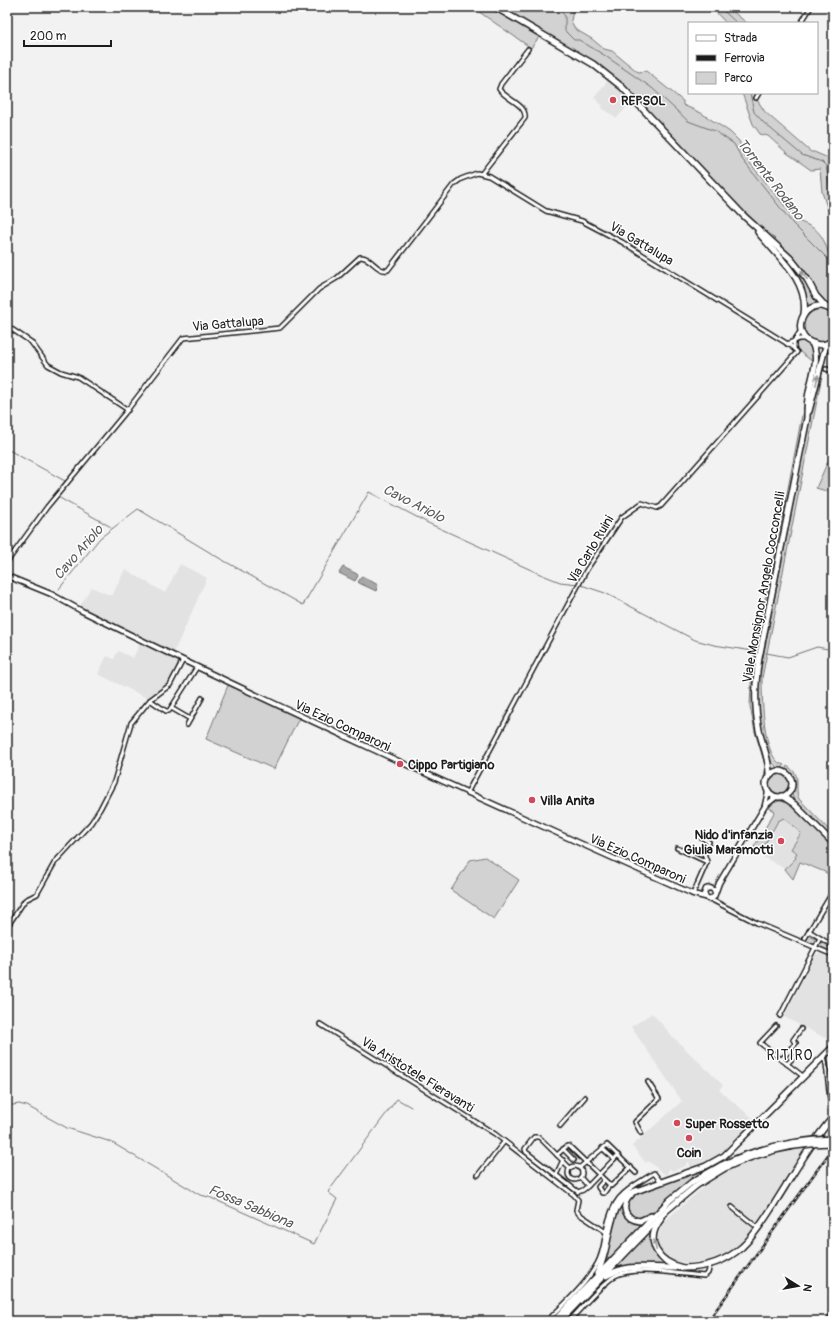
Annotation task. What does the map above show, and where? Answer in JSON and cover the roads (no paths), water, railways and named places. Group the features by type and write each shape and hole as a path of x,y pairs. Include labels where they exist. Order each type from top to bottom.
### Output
{"main road":[{"path":"495,7 593,64 614,80 744,216 800,283 804,296 804,314 800,323 801,330 806,339 812,343 820,345 833,340"},
{"path":"744,216 791,259 806,279 816,296 826,307 833,311"},
{"path":"804,314 814,307 826,307"},
{"name":"Viale Monsignor Angelo Cocconcelli","path":"769,776 768,760 756,714 757,672 807,418 809,394 816,360 812,343"},
{"name":"Viale Monsignor Angelo Cocconcelli","path":"807,418 814,396 824,352 828,343"},
{"name":"Viale Monsignor Angelo Cocconcelli","path":"768,760 778,771"},
{"path":"794,804 790,790 790,778 785,772 778,771 769,776 766,785 768,791 794,804 833,843"},
{"path":"779,797 790,790"},
{"path":"584,1289 603,1262 616,1208 624,1198 636,1191 706,1166 724,1156 833,1047"},
{"path":"600,1280 625,1268 683,1268 710,1264 735,1252 747,1242 758,1228 816,1140 833,1117"},
{"path":"636,1191 628,1198 624,1207 626,1214 633,1220 646,1219 692,1182 743,1155 773,1146 805,1141 833,1139"},
{"path":"560,1321 661,1216 684,1195 722,1167 774,1150 805,1145 833,1143"},
{"path":"683,1268 672,1266 663,1259 656,1250 654,1241 655,1231 658,1224 684,1195"},
{"path":"554,1321 670,1200"}],"street":[{"path":"802,22 811,7"},
{"path":"482,173 526,118 526,114 523,109 499,89 501,84 528,49"},
{"path":"756,98 758,94"},
{"name":"Via Gattalupa","path":"7,562 47,507 128,410 183,338 280,328 319,289 337,278 360,257 366,258 383,270 388,270 454,184 468,176 482,173 493,178 546,211 579,220 595,227 788,344 797,352"},
{"path":"7,326 31,342 48,365 61,372 78,377 128,410"},
{"path":"794,348 794,341 801,330"},
{"path":"788,344 794,341 806,339"},
{"name":"Via Carlo Ruini","path":"467,792 579,584 596,554 622,517 642,503 657,508 662,506 739,420 753,401 794,358 797,352"},
{"path":"826,368 833,371"},
{"name":"Via Ezio Comparoni","path":"7,576 50,594 274,704 695,894 704,894 710,888 719,883"},
{"path":"7,927 25,900 37,894 55,862 91,823 100,810 114,782 132,723 150,700 170,685 183,660"},
{"path":"150,700 167,712 197,667"},
{"path":"187,725 202,698"},
{"path":"171,708 190,720"},
{"path":"713,897 719,883 765,806 768,791"},
{"path":"765,806 779,797"},
{"path":"695,894 707,862 704,853 709,842 701,837"},
{"path":"677,848 707,862"},
{"path":"710,888 714,890 713,897"},
{"path":"805,938 832,893"},
{"path":"704,894 713,897 717,903 833,955"},
{"path":"809,931 833,946"},
{"path":"780,1016 820,938"},
{"name":"Via Aristotele Fieravanti","path":"320,1024 473,1119 574,1195 578,1200 577,1212 606,1232"},
{"path":"776,1026 760,1043 804,1077"},
{"path":"782,1060 796,1043 793,1040 801,1029"},
{"path":"787,1064 797,1054 791,1048"},
{"path":"824,1056 831,1108"},
{"path":"641,1133 635,1122 660,1099 648,1082"},
{"path":"560,1126 585,1097"},
{"path":"570,1168 536,1136 525,1149 526,1152 578,1192 584,1190 618,1155"},
{"path":"478,1175 504,1142"},
{"path":"579,1168 607,1145 636,1173"},
{"path":"557,1155 566,1146 569,1146 609,1186"},
{"path":"602,1148 614,1159"},
{"path":"563,1149 574,1160"},
{"path":"556,1175 563,1160"},
{"path":"570,1168 576,1166 579,1168"},
{"path":"604,1180 598,1187 602,1193 604,1193 609,1186 614,1184 631,1167"},
{"path":"570,1168 568,1174 570,1178"},
{"path":"579,1168 581,1171 580,1178"},
{"path":"547,1321 594,1270 601,1257 612,1208 621,1195 654,1174 660,1182"},
{"path":"566,1182 570,1178"},
{"path":"570,1178 575,1180 580,1178"},
{"path":"580,1178 588,1186"},
{"path":"732,1207 758,1228"},
{"path":"569,1321 605,1285 619,1274 635,1271 704,1276 708,1273 710,1264"},
{"path":"829,1321 833,1312"}],"waterway":[{"name":"Torrente Rodano","path":"541,7 560,10 565,16 565,31 574,40 579,40 604,55 652,88 688,121 715,131 734,144 742,159 793,224 833,264"},
{"path":"719,7 736,22"},
{"path":"750,94 754,112 764,123 802,155 822,162 826,166 833,207"},
{"name":"Cavo Ariolo","path":"7,449 65,481 54,495"},
{"name":"Cavo Ariolo","path":"59,589 100,538 138,509 219,558 303,605 369,492 428,523 540,574 560,582 578,584 605,593 695,640 714,645 753,651"},
{"name":"Cavo Ariolo","path":"58,497 111,527"},
{"name":"Cavo Ariolo","path":"766,653 788,657 817,647 833,650"},
{"name":"Fossa Sabbiona","path":"7,1106 19,1104 27,1106 67,1128 111,1142 200,1195 209,1197 314,1244 337,1199 328,1192 397,1099 411,1107"}],"railway":[{"path":"708,1321 833,1148"}],"place":[{"name":"REPSOL","path":"613,100"},
{"name":"Cippo Partigiano","path":"400,764"},
{"name":"Villa Anita","path":"532,800"},
{"name":"Nido d'infanzia Giulia Maramotti","path":"781,841"},
{"name":"Super Rossetto","path":"677,1123"},
{"name":"Coin","path":"689,1138"}],"district":[{"name":"RITIRO","path":"790,1055"}]}
